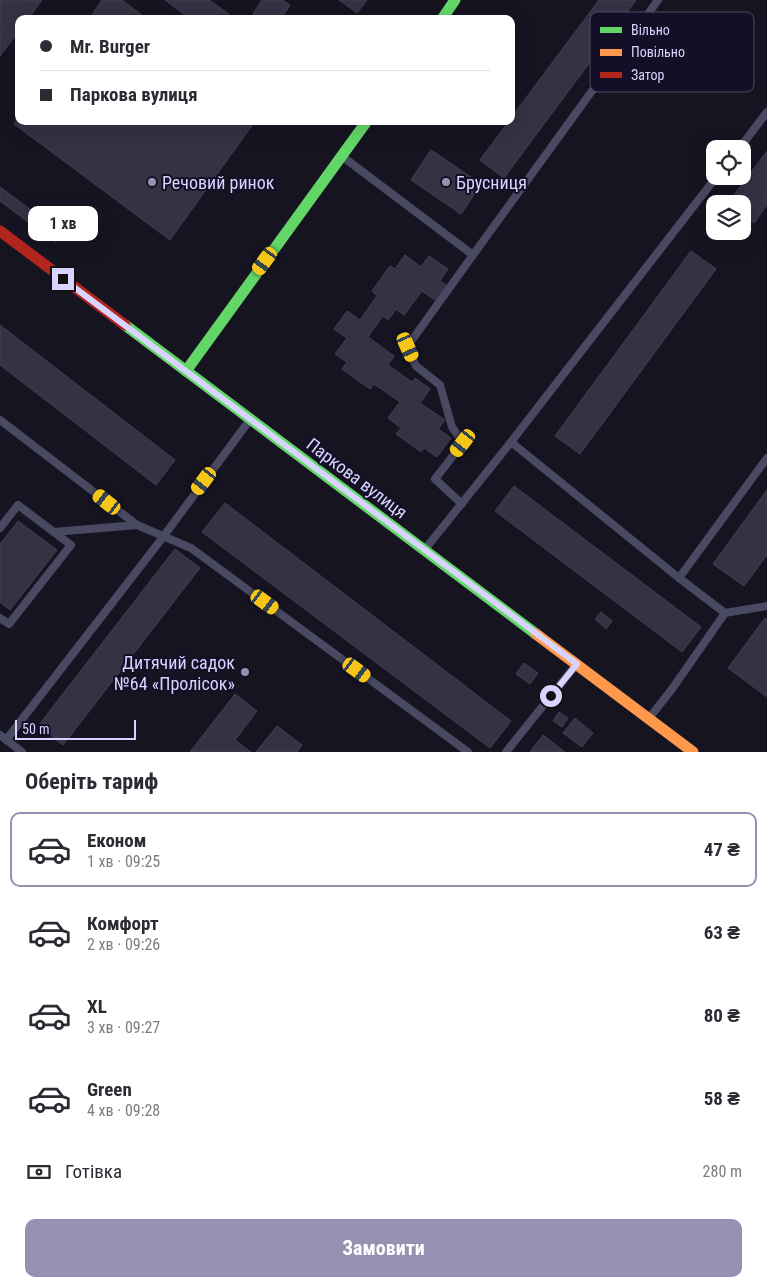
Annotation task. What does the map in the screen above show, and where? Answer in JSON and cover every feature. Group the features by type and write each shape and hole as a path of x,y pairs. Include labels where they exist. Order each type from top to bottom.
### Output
{"street":[{"path":"445,15 455,0"},
{"path":"186,370 364,125"},
{"name":"Паркова вулиця","path":"1,233 693,752"}],"lane":[{"path":"649,12 658,0"},
{"path":"462,504 435,478 463,443 452,427 440,385 416,366 408,347 591,92"},
{"path":"746,140 767,112"},
{"path":"342,156 473,255"},
{"path":"424,550 512,442 710,185"},
{"path":"22,752 3,737 163,536 250,419"},
{"path":"0,420 137,525 190,548 468,752"},
{"path":"512,442 678,578 725,613"},
{"path":"678,578 767,458"},
{"path":"0,528 18,505 71,545 8,624 0,618"},
{"path":"54,532 137,525"},
{"path":"648,718 672,689 725,613 767,606"},
{"path":"506,752 577,664"}],"building":[{"path":"0,0 42,0 31,15 15,15 15,36 0,56"},
{"path":"102,0 122,0 142,15 92,15"},
{"path":"165,0 209,0 229,14 228,15 185,15"},
{"path":"262,0 282,0 290,5 284,15 253,14"},
{"path":"339,0 367,0 357,13"},
{"path":"599,0 636,0 627,12 590,12"},
{"path":"590,12 590,62 504,178 480,160 506,125 515,125 515,113"},
{"name":"Речовий ринок","path":"15,125 252,125 170,240"},
{"name":"Брусниця","path":"431,150 481,184 461,214 411,180"},
{"path":"767,151 767,205 754,223 751,221 751,195 734,195 742,185 751,185 751,172"},
{"path":"0,187 62,233 55,242 0,201"},
{"path":"691,251 716,269 580,454 555,436"},
{"path":"405,255 421,267 429,256 448,269 440,281 447,286 436,301 422,291 404,315 396,309 388,320 383,316 368,337 394,356 388,365 412,382 415,378 430,389 420,403 445,420 438,429 451,438 437,457 424,448 421,452 396,434 401,428 388,418 400,402 374,384 370,389 342,369 347,362 335,354 347,338 334,329 347,311 360,320 377,296 372,291 390,266 395,269"},
{"path":"0,325 175,460 156,485 0,365"},
{"path":"514,486 701,627 682,652 495,511"},
{"path":"767,490 767,555 744,586 713,564"},
{"path":"225,503 511,721 490,748 202,532"},
{"path":"18,521 57,550 10,610 0,602 0,544"},
{"path":"175,549 200,568 63,745 38,726"},
{"path":"601,612 612,621 606,629 595,619"},
{"path":"765,618 767,620 767,697 728,668"},
{"path":"524,663 538,673 530,684 516,674"},
{"name":"Дитячий садок №64 «Пролісок»","path":"235,694 257,711 235,740 251,752 190,752"},
{"path":"559,712 568,718 562,727 553,721"},
{"path":"575,718 593,733 582,747 563,733"},
{"path":"277,726 302,745 297,752 256,752"},
{"path":"543,735 565,752 530,752"}],"traffic: fast":[{"path":"445,15 455,0"},
{"path":"186,371 364,125"},
{"path":"125,325 536,634"}],"traffic: slow":[{"path":"536,634 693,752"}],"traffic: jam":[{"path":"0,231 125,325"}],"place":[{"name":"Речовий ринок","path":"152,182"},
{"name":"Брусниця","path":"446,182"},
{"name":"Дитячий садок №64 «Пролісок»","path":"245,672"}],"route":[{"path":"63,279 577,664 551,696"}]}
